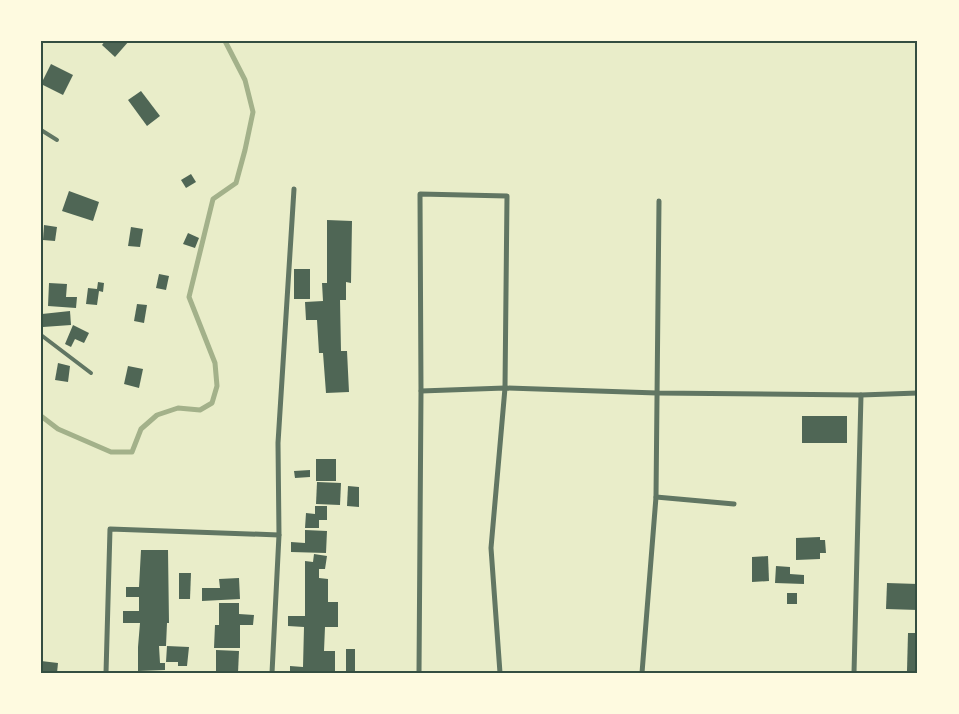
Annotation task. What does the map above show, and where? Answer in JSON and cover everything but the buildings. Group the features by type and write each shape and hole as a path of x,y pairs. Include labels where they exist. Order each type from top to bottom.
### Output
{"street":[{"path":"272,673 279,535 278,443 294,189"},
{"path":"419,673 420,194 506,196 505,388 491,548 500,673"},
{"path":"642,673 656,497 659,200"},
{"path":"421,391 505,388 657,393 861,395 918,393"},
{"path":"854,673 861,395"},
{"path":"656,497 734,504"},
{"path":"106,673 110,529 279,535"}],"lane":[{"path":"41,130 57,140"},
{"path":"41,335 91,373"}],"waterway":[{"path":"41,416 58,429 111,452 132,452 141,429 157,415 178,408 200,410 212,403 217,386 215,363 189,297 213,199 236,183 253,112 245,80 225,41"}]}
